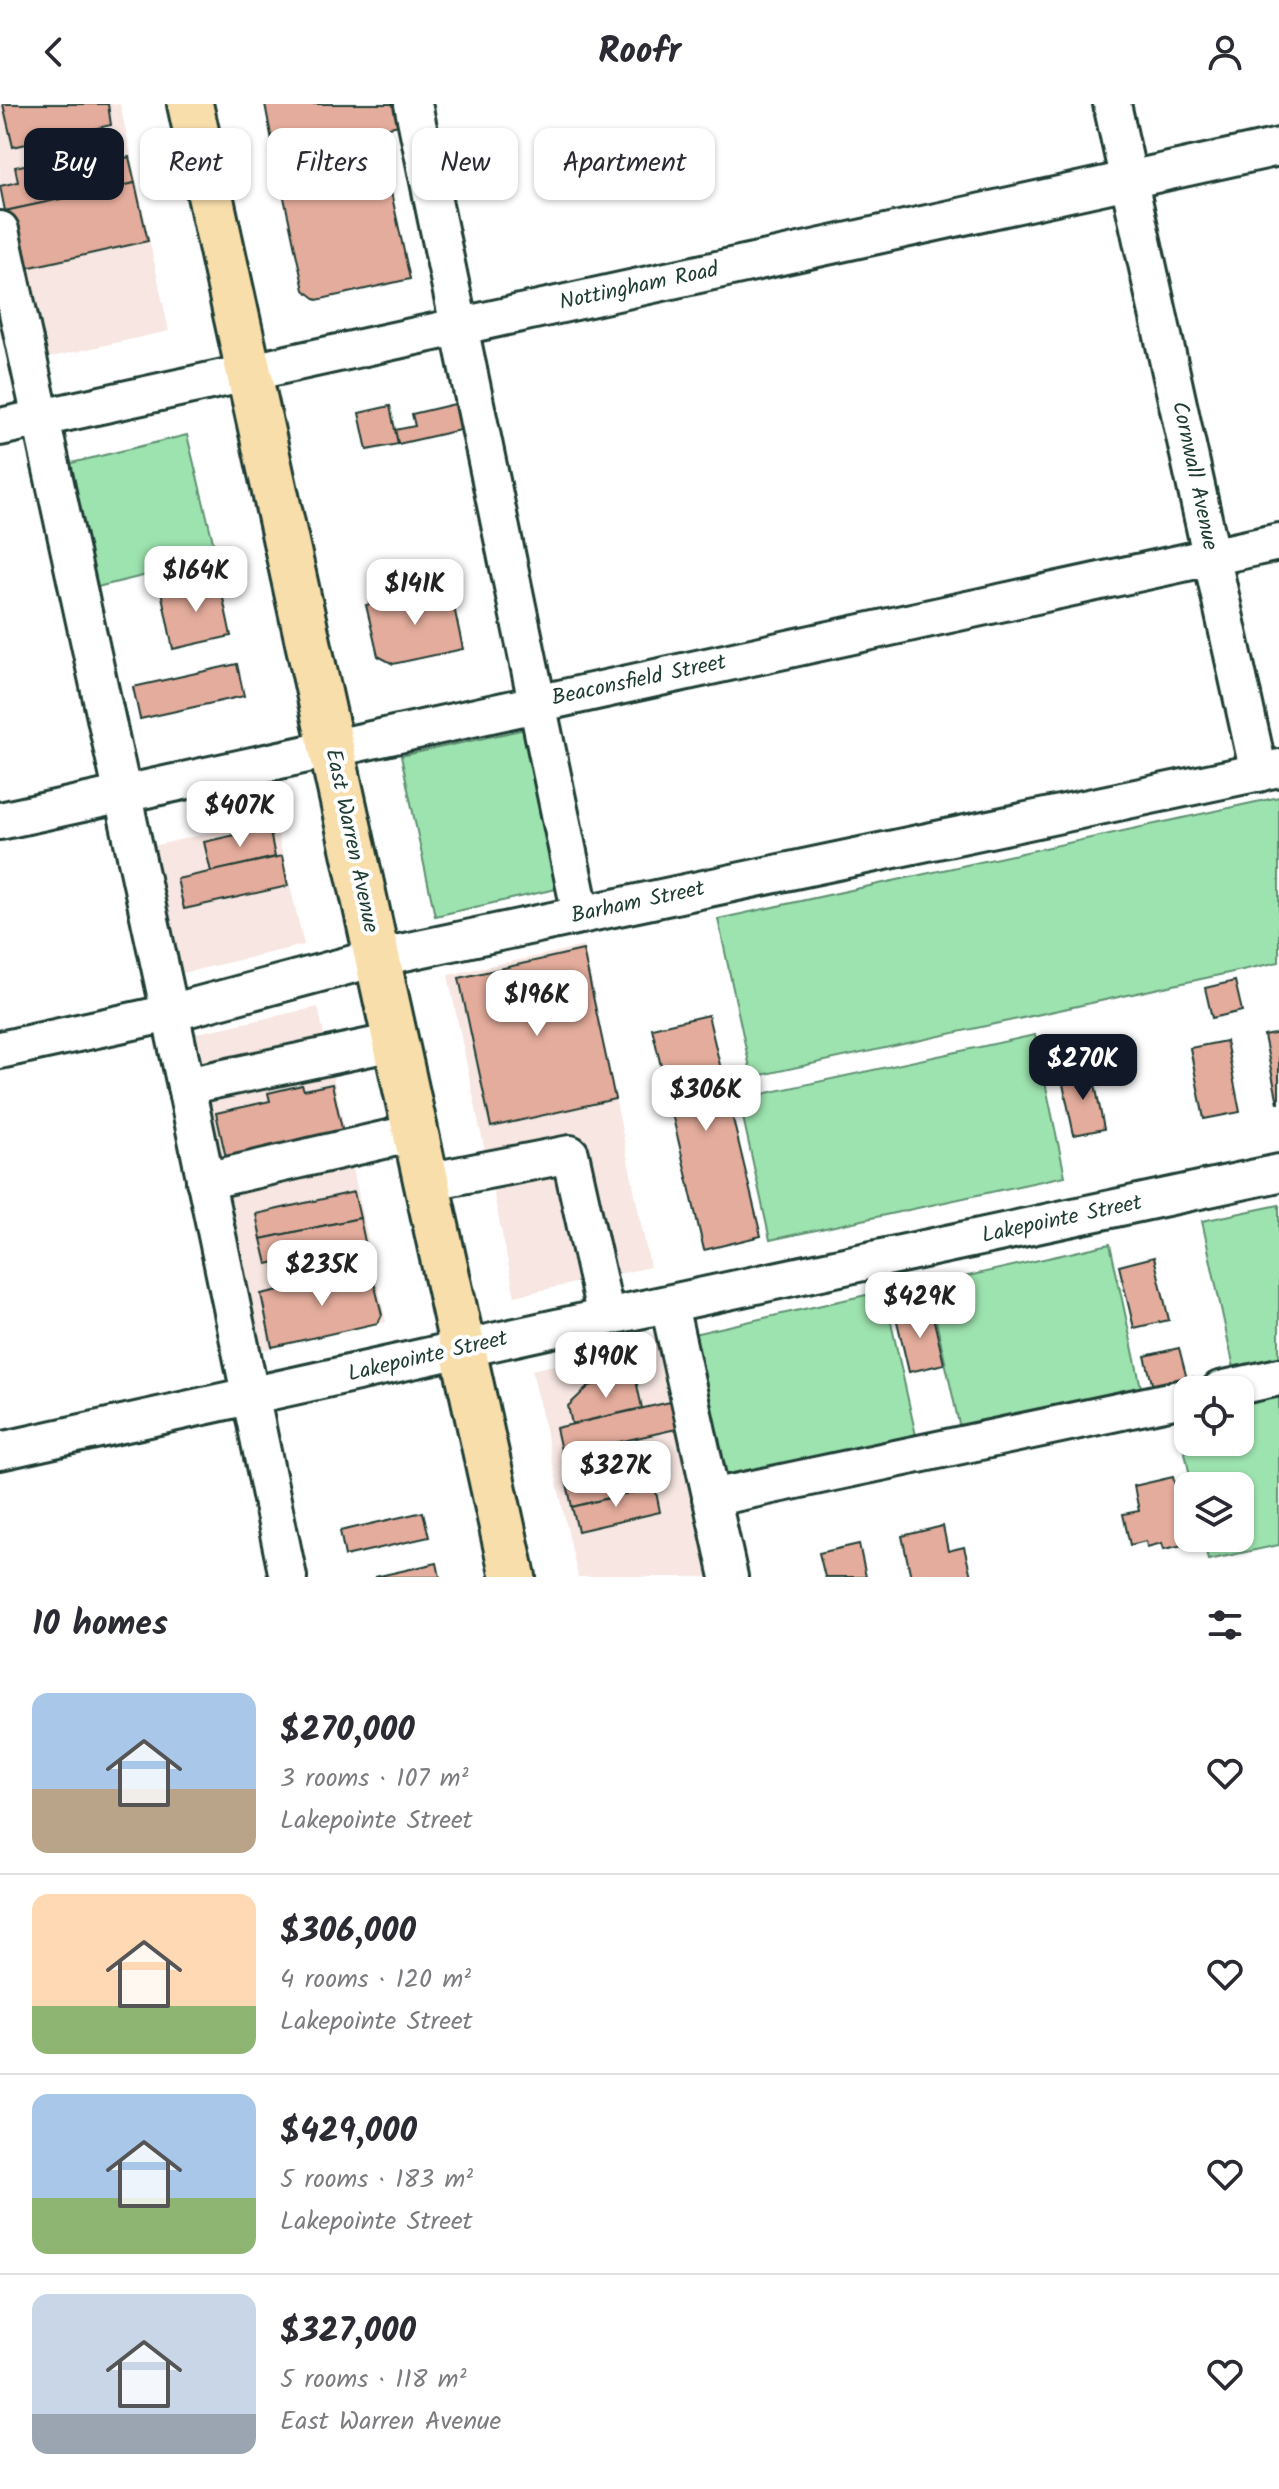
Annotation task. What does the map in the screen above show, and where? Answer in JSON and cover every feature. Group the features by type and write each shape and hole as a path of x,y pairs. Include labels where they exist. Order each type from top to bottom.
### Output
{"main road":[{"name":"East Warren Avenue","path":"190,104 513,1577"}],"street":[{"path":"413,104 581,915"},
{"name":"Cornwall Avenue","path":"1112,104 1211,557 1269,771"},
{"name":"Nottingham Road","path":"0,427 1279,147"},
{"path":"0,230 186,1086 288,1577"},
{"name":"Beaconsfield Street","path":"0,821 1279,542"},
{"name":"Barham Street","path":"0,1050 170,1013 376,958 1269,771"},
{"path":"186,1086 394,1042"},
{"path":"205,1181 414,1133"},
{"path":"426,1182 570,1154 606,1317"},
{"name":"Lakepointe Street","path":"0,1451 1279,1173"},
{"path":"669,1305 729,1577"},
{"path":"1254,1383 1279,1377"},
{"path":"711,1498 1174,1400"}],"shaded area":[{"path":"0,104 120,104 169,331 38,360 0,185"},
{"path":"274,818 304,945 174,975 145,848"},
{"path":"584,946 650,1267 515,1296 448,975"},
{"path":"318,1007 386,1322 256,1351 188,1035"},
{"path":"664,1340 716,1577 578,1577 532,1370"}],"green space":[{"path":"187,435 217,558 89,589 59,466"},
{"path":"530,728 565,887 435,916 401,756"},
{"path":"1279,797 1279,962 752,1077 718,919"},
{"path":"1035,1035 1065,1176 770,1240 739,1099"},
{"path":"1279,1205 1279,1367 1236,1376 1202,1221"},
{"path":"1110,1244 1142,1392 961,1433 928,1285"},
{"path":"884,1291 917,1440 722,1484 689,1335"},
{"path":"1279,1391 1279,1545 1254,1550 1254,1472 1189,1472 1186,1456 1254,1456 1254,1397"},
{"path":"1206,1552 1246,1552 1208,1560"}],"building":[{"path":"3,104 108,104 111,125 98,128 24,128 24,145 13,147"},
{"path":"265,104 400,104 404,124 385,128 270,128"},
{"path":"129,157 135,183 124,185 124,158"},
{"path":"24,165 24,200 56,200 5,211 0,186 18,182 15,167"},
{"path":"135,183 148,241 17,270 5,211 56,200 124,200 124,185"},
{"path":"285,200 393,200 410,279 317,300 304,290"},
{"path":"459,403 464,429 398,444 395,430 415,426 412,414"},
{"path":"390,406 398,444 367,450 359,413"},
{"path":"219,579 231,636 173,649 161,591"},
{"path":"450,588 463,649 393,664 378,656 366,605"},
{"path":"237,664 244,696 140,719 133,687"},
{"path":"269,827 275,857 211,872 204,842"},
{"path":"282,856 288,886 184,909 177,879"},
{"path":"583,950 615,1099 491,1127 459,978"},
{"path":"1235,981 1242,1011 1212,1018 1205,988"},
{"path":"708,1015 761,1236 704,1250 652,1028"},
{"path":"1279,1033 1279,1103 1278,1103 1264,1036"},
{"path":"1226,1041 1240,1112 1204,1119 1190,1048"},
{"path":"1092,1069 1104,1129 1074,1135 1061,1075"},
{"path":"332,1084 343,1133 226,1158 216,1113 270,1101 268,1093 302,1085 304,1090"},
{"path":"354,1192 360,1218 261,1239 256,1214"},
{"path":"360,1218 371,1270 305,1284 300,1257 267,1264 261,1239"},
{"path":"1154,1257 1169,1320 1134,1328 1119,1266"},
{"path":"371,1270 382,1315 378,1323 272,1347 261,1294"},
{"path":"931,1308 944,1364 909,1372 896,1317"},
{"path":"1179,1348 1186,1376 1174,1376 1174,1386 1154,1391 1145,1356"},
{"path":"635,1376 642,1408 572,1424 568,1406 589,1386"},
{"path":"679,1400 685,1427 562,1455 556,1428"},
{"path":"624,1465 630,1493 572,1507 566,1479"},
{"path":"1173,1477 1174,1547 1164,1549 1162,1543 1147,1547 1146,1541 1130,1545 1123,1514 1139,1511 1134,1486"},
{"path":"655,1487 660,1512 578,1531 572,1507"},
{"path":"423,1512 429,1537 345,1556 340,1531"},
{"path":"943,1526 948,1551 964,1547 971,1576 911,1577 902,1536"},
{"path":"859,1544 866,1577 825,1577 819,1553"},
{"path":"437,1563 440,1577 375,1577"}]}
